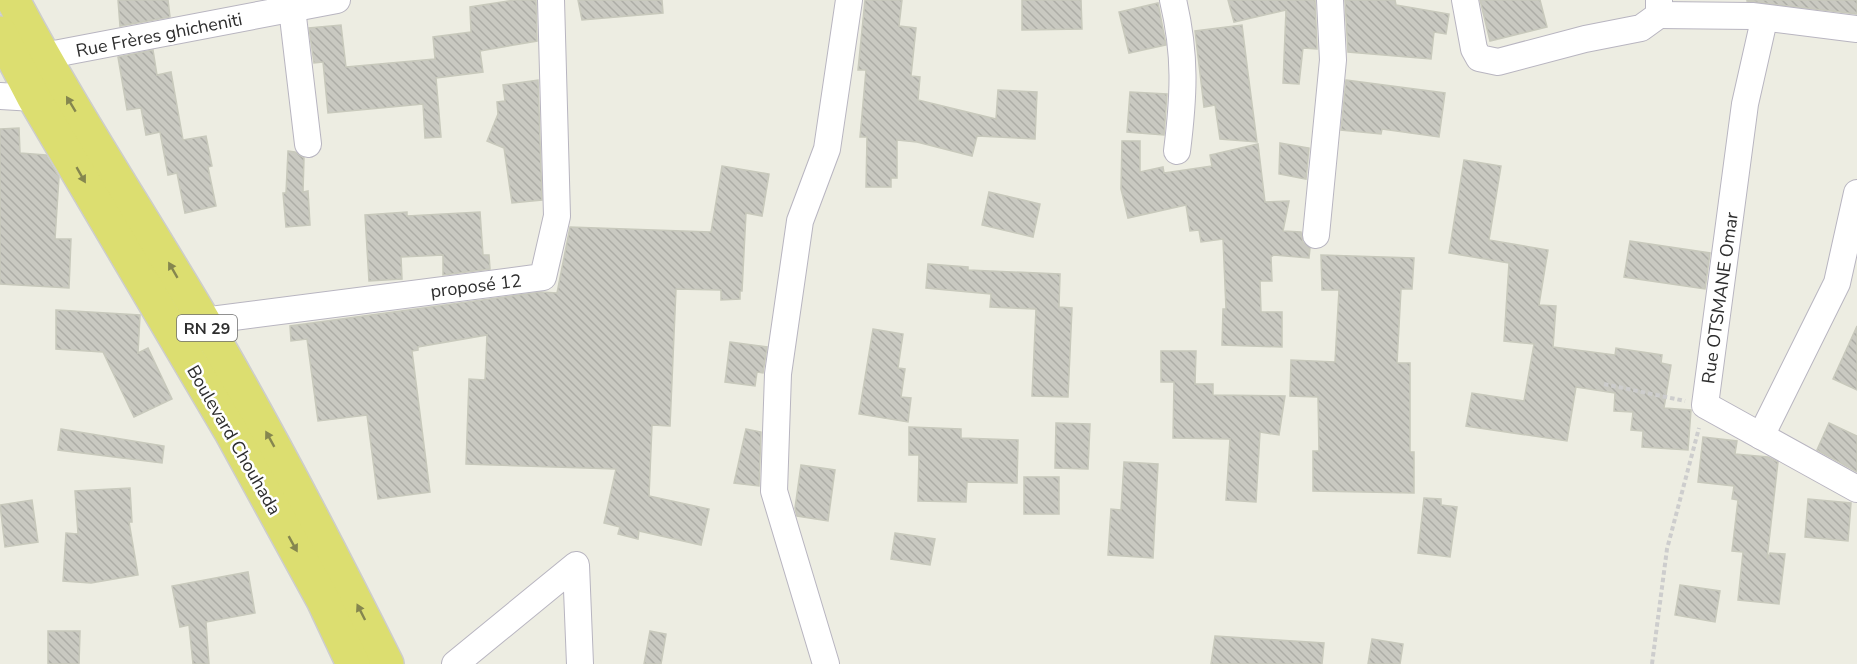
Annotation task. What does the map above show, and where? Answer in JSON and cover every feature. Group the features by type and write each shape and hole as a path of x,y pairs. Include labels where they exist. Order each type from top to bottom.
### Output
{"highway":[{"name":"RN 29","path":"12,0 30,59 203,321 299,491 387,664"},
{"name":"Boulevard Chouhada","path":"0,33 30,59 34,98 231,432 323,600 353,664"}],"street":[{"name":"Rue Frères ghicheniti","path":"30,59 292,4 337,0"},
{"name":"proposé 12","path":"203,321 543,277 557,216 551,0"},
{"path":"826,664 774,491 777,386 800,221 827,149 849,0"},
{"path":"1173,0 1182,39 1184,95 1177,151"},
{"path":"1316,235 1333,60 1330,0"},
{"path":"1465,0 1474,49 1479,58 1498,62 1586,39 1641,28 1659,7 1756,12 1857,29"},
{"path":"292,4 308,144"},
{"name":"Rue OTSMANE Omar","path":"1756,12 1705,405 1856,487"},
{"path":"0,96 34,98"},
{"path":"1761,436 1837,283 1857,193"},
{"path":"455,664 576,566 580,664"}],"path":[{"path":"1604,384 1705,405 1667,549 1652,664"}],"building":[{"path":"118,0 168,0 170,17 120,26"},
{"path":"515,0 536,0 537,41 480,51 483,72 436,78 441,137 425,138 423,104 328,113 323,62 314,63 309,28 341,25 346,67 435,59 433,37 471,32 470,7"},
{"path":"578,0 662,0 663,13 582,20"},
{"path":"865,0 902,0 899,26 916,28 911,76 920,77 918,100 996,119 998,90 1037,92 1035,139 977,136 972,156 917,142 897,140 897,178 891,178 891,187 866,187 867,137 860,137 866,70 858,70"},
{"path":"1022,0 1081,0 1082,29 1022,30"},
{"path":"1228,0 1315,0 1317,49 1303,48 1299,84 1283,83 1286,10 1234,22"},
{"path":"1345,0 1395,0 1396,5 1449,14 1446,34 1434,32 1431,59 1348,52"},
{"path":"1480,0 1540,0 1547,27 1490,41"},
{"path":"1857,0 1857,14 1747,1"},
{"path":"1158,3 1166,45 1129,53 1119,12"},
{"path":"1242,25 1257,142 1220,139 1215,105 1204,107 1195,31"},
{"path":"153,50 157,75 171,72 183,140 206,136 212,166 208,167 216,206 185,213 177,173 168,175 160,132 146,135 141,108 127,110 118,57"},
{"path":"538,80 542,200 512,203 504,148 487,141 498,114 497,102 505,101 503,85"},
{"path":"1346,80 1445,93 1439,137 1382,129 1381,134 1341,130"},
{"path":"1130,92 1167,94 1164,135 1127,132"},
{"path":"19,128 20,153 46,155 59,177 55,239 71,239 69,288 0,284 0,129"},
{"path":"1122,141 1140,141 1140,172 1163,167 1164,173 1212,166 1210,155 1258,144 1265,202 1289,201 1283,231 1301,232 1303,242 1310,248 1309,258 1274,255 1271,257 1272,281 1260,281 1261,312 1282,312 1282,347 1222,345 1223,309 1226,309 1223,239 1201,242 1199,230 1190,231 1186,205 1128,218 1121,189"},
{"path":"1280,143 1309,148 1306,179 1279,174"},
{"path":"288,151 295,152 304,158 303,192 308,191 310,225 286,227 283,193 286,193"},
{"path":"1464,160 1501,166 1489,240 1548,250 1539,305 1556,306 1553,347 1615,355 1616,348 1662,355 1661,363 1671,365 1664,408 1691,410 1688,450 1642,447 1643,431 1631,430 1633,412 1614,411 1615,393 1576,387 1567,441 1466,426 1472,393 1524,401 1534,344 1504,341 1509,263 1449,253"},
{"path":"722,166 769,174 762,216 746,213 740,299 721,300 721,290 676,289 670,426 652,425 649,496 709,509 701,545 639,531 638,539 618,534 620,527 604,523 616,469 466,464 469,379 485,380 487,335 418,347 418,350 412,351 430,492 378,499 367,415 318,421 307,339 291,341 290,326 541,292 557,293 570,227 711,232"},
{"path":"989,192 1040,204 1033,237 982,225"},
{"path":"407,212 407,216 480,212 483,255 489,255 490,269 443,275 443,255 401,257 402,279 369,281 365,215"},
{"path":"1630,241 1710,253 1705,289 1624,277"},
{"path":"1321,255 1414,258 1412,289 1401,289 1397,363 1410,363 1410,452 1414,452 1414,493 1313,491 1313,451 1319,451 1318,397 1290,396 1291,360 1335,362 1339,290 1322,290"},
{"path":"928,264 968,267 968,270 1060,274 1059,307 1072,308 1068,397 1032,396 1036,309 990,307 991,294 926,288"},
{"path":"56,310 140,315 138,353 148,348 172,399 134,417 103,352 56,349"},
{"path":"1857,326 1857,390 1833,379"},
{"path":"873,329 903,334 898,368 905,369 901,397 911,398 908,422 859,414"},
{"path":"730,342 767,347 763,373 757,372 755,386 725,382"},
{"path":"1161,351 1196,351 1195,384 1213,384 1213,395 1285,396 1279,435 1260,432 1256,502 1226,500 1230,439 1173,438 1174,382 1161,382"},
{"path":"1056,423 1090,424 1088,469 1055,468"},
{"path":"1829,423 1857,436 1857,472 1817,450"},
{"path":"909,427 961,429 961,438 1018,440 1017,483 967,482 966,502 918,501 919,455 909,455"},
{"path":"61,429 164,446 162,463 58,450"},
{"path":"746,429 761,432 759,486 734,483"},
{"path":"1703,437 1737,441 1735,454 1768,457 1778,462 1767,559 1770,553 1785,554 1779,604 1738,600 1743,552 1732,551 1738,500 1732,499 1734,486 1698,482"},
{"path":"1124,462 1158,464 1153,558 1108,555 1111,509 1121,510"},
{"path":"801,465 835,470 828,521 797,516 795,508"},
{"path":"1024,477 1059,477 1059,514 1024,514"},
{"path":"130,488 132,522 129,522 138,575 91,583 63,581 66,533 78,534 75,491"},
{"path":"1424,498 1441,499 1441,505 1457,507 1450,557 1418,553"},
{"path":"1808,499 1851,503 1848,541 1805,537"},
{"path":"32,500 38,542 5,547 0,505"},
{"path":"895,533 935,539 930,565 891,559"},
{"path":"248,572 255,613 206,622 209,664 193,664 189,625 180,627 172,586"},
{"path":"1680,585 1720,591 1715,622 1675,615"},
{"path":"48,631 80,631 79,664 48,664"},
{"path":"650,631 666,634 661,664 644,664"},
{"path":"1215,636 1324,643 1322,664 1211,664"},
{"path":"1372,639 1403,644 1400,664 1368,664"}]}
